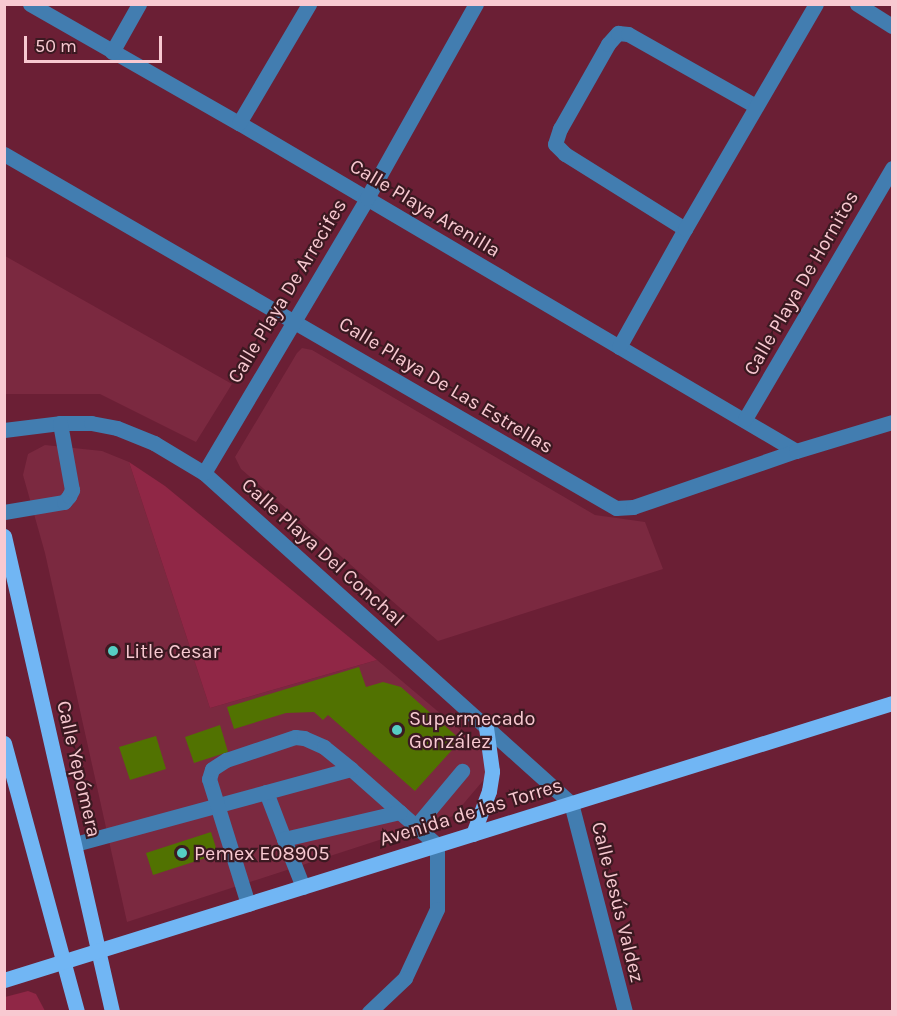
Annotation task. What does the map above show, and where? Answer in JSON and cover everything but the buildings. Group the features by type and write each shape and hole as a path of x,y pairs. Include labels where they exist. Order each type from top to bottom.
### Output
{"main road":[{"name":"Calle Yepómera","path":"4,537 112,1011"},
{"name":"Avenida de las Torres","path":"4,980 892,703"},
{"path":"473,834 489,791 492,771 486,727"},
{"path":"4,743 77,1011"}],"street":[{"name":"Calle Playa Arenilla","path":"30,4 239,123 796,451"},
{"path":"112,52 139,4"},
{"path":"239,123 309,4"},
{"name":"Calle Playa De Arrecifes","path":"204,473 367,198 477,4"},
{"path":"619,347 816,4"},
{"path":"857,4 892,26"},
{"path":"685,229 565,154 555,144 560,129 608,44 618,33 636,38 756,106"},
{"name":"Calle Playa De Las Estrellas","path":"4,153 616,508 633,507 796,451 892,422"},
{"name":"Calle Playa De Hornitos","path":"745,419 892,168"},
{"path":"4,512 64,502 69,496 72,490 60,423"},
{"name":"Calle Playa Del Conchal","path":"4,430 60,423 92,423 117,428 154,443 204,473 571,803"},
{"path":"248,904 216,806 209,779 212,769 217,764 286,739 304,738 318,744 351,769 437,845 437,909 405,978 369,1011"},
{"path":"75,844 351,769"},
{"path":"416,826 462,771"},
{"path":"266,792 303,887"},
{"name":"Calle Jesús Valdez","path":"571,803 625,1011"},
{"path":"284,839 400,812"}],"shaded area":[{"path":"5,256 232,384 196,442 100,394 5,394"},
{"path":"302,348 312,350 595,515 645,522 663,569 438,641 241,469 235,457"},
{"path":"45,445 102,451 129,462 210,708 377,660 486,752 487,776 453,816 127,922 45,553 23,475 28,454"},
{"path":"129,462 165,486 377,660 210,708"},
{"path":"28,991 36,994 45,1011 5,1011 5,997"}],"place":[{"name":"Litle Cesar","path":"113,651"},
{"name":"Supermecado González","path":"397,730"},
{"name":"Pemex E08905","path":"182,853"}]}
